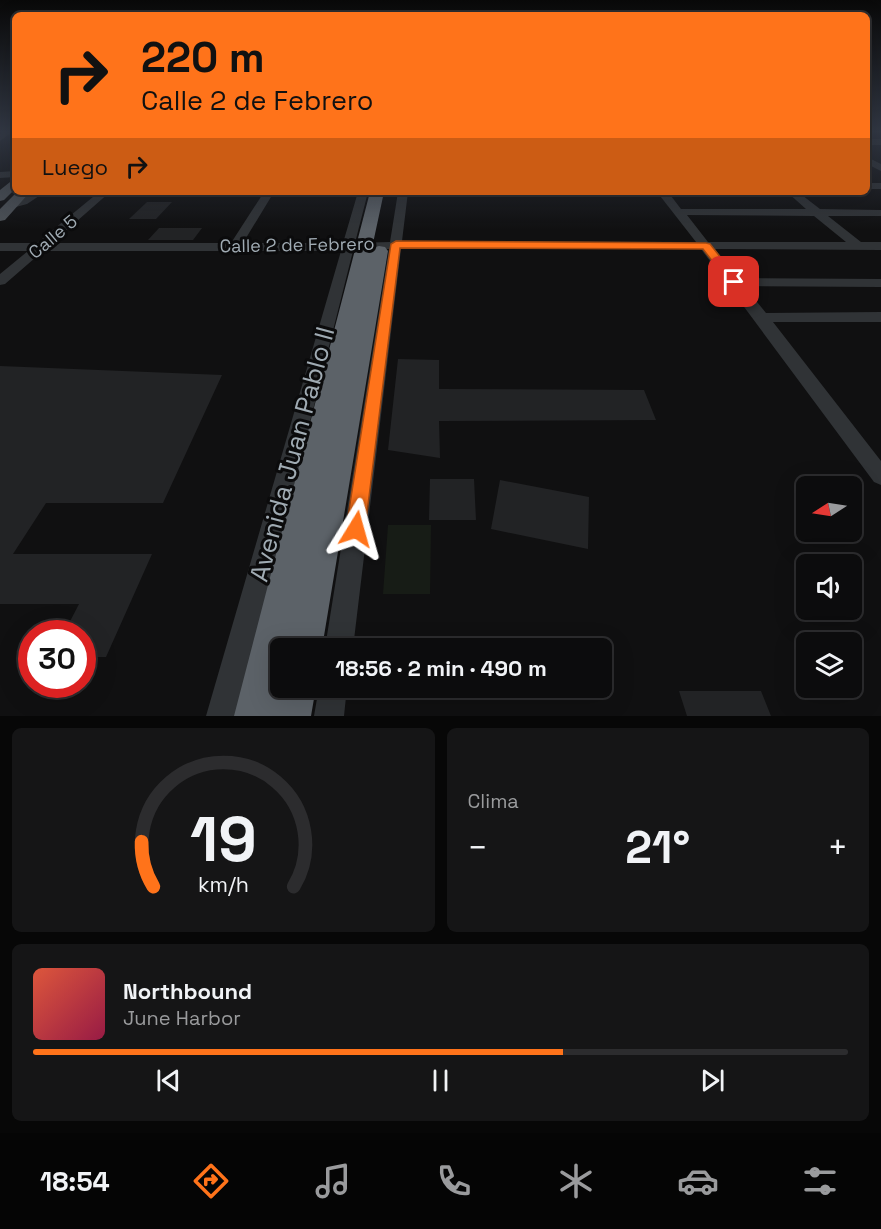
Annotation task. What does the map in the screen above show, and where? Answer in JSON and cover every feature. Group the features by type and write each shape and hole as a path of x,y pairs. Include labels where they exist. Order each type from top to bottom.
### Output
{"highway":[{"name":"Avenida Juan Pablo II","path":"306,638 372,245 377,195"},
{"name":"Avenida Juan Pablo II","path":"254,716 372,245 388,195"},
{"path":"291,716 295,698"}],"main road":[{"path":"0,197 12,186"},
{"path":"0,217 21,195"}],"street":[{"path":"12,205 35,195"},
{"name":"Calle 5","path":"0,280 101,195"},
{"path":"235,246 267,195"},
{"name":"Avenida Juan Pablo II","path":"340,638 372,245 364,195"},
{"name":"Avenida Juan Pablo II","path":"221,716 372,245 400,195"},
{"path":"665,195 734,282 881,476"},
{"path":"795,195 858,246"},
{"path":"679,212 881,213"},
{"name":"Calle 2 de Febrero","path":"0,247 881,246"},
{"path":"734,282 878,285"},
{"path":"760,318 881,318"},
{"path":"329,716 331,698"}],"shaded area":[{"path":"388,525 431,525 430,594 383,594"}],"building":[{"path":"147,202 172,202 156,219 129,219"},
{"path":"159,228 202,228 193,240 148,240"},
{"path":"398,359 439,360 439,389 644,390 656,420 439,421 440,458 388,450"},
{"path":"0,366 222,375 163,503 46,503 13,554 152,554 106,657 96,657 96,620 71,620 79,604 0,604"},
{"path":"430,479 474,479 476,520 429,520"},
{"path":"500,480 589,497 588,549 491,529"},
{"path":"679,691 761,691 771,716 687,716"}],"route":[{"path":"356,529 396,244 706,246 734,282"}]}
